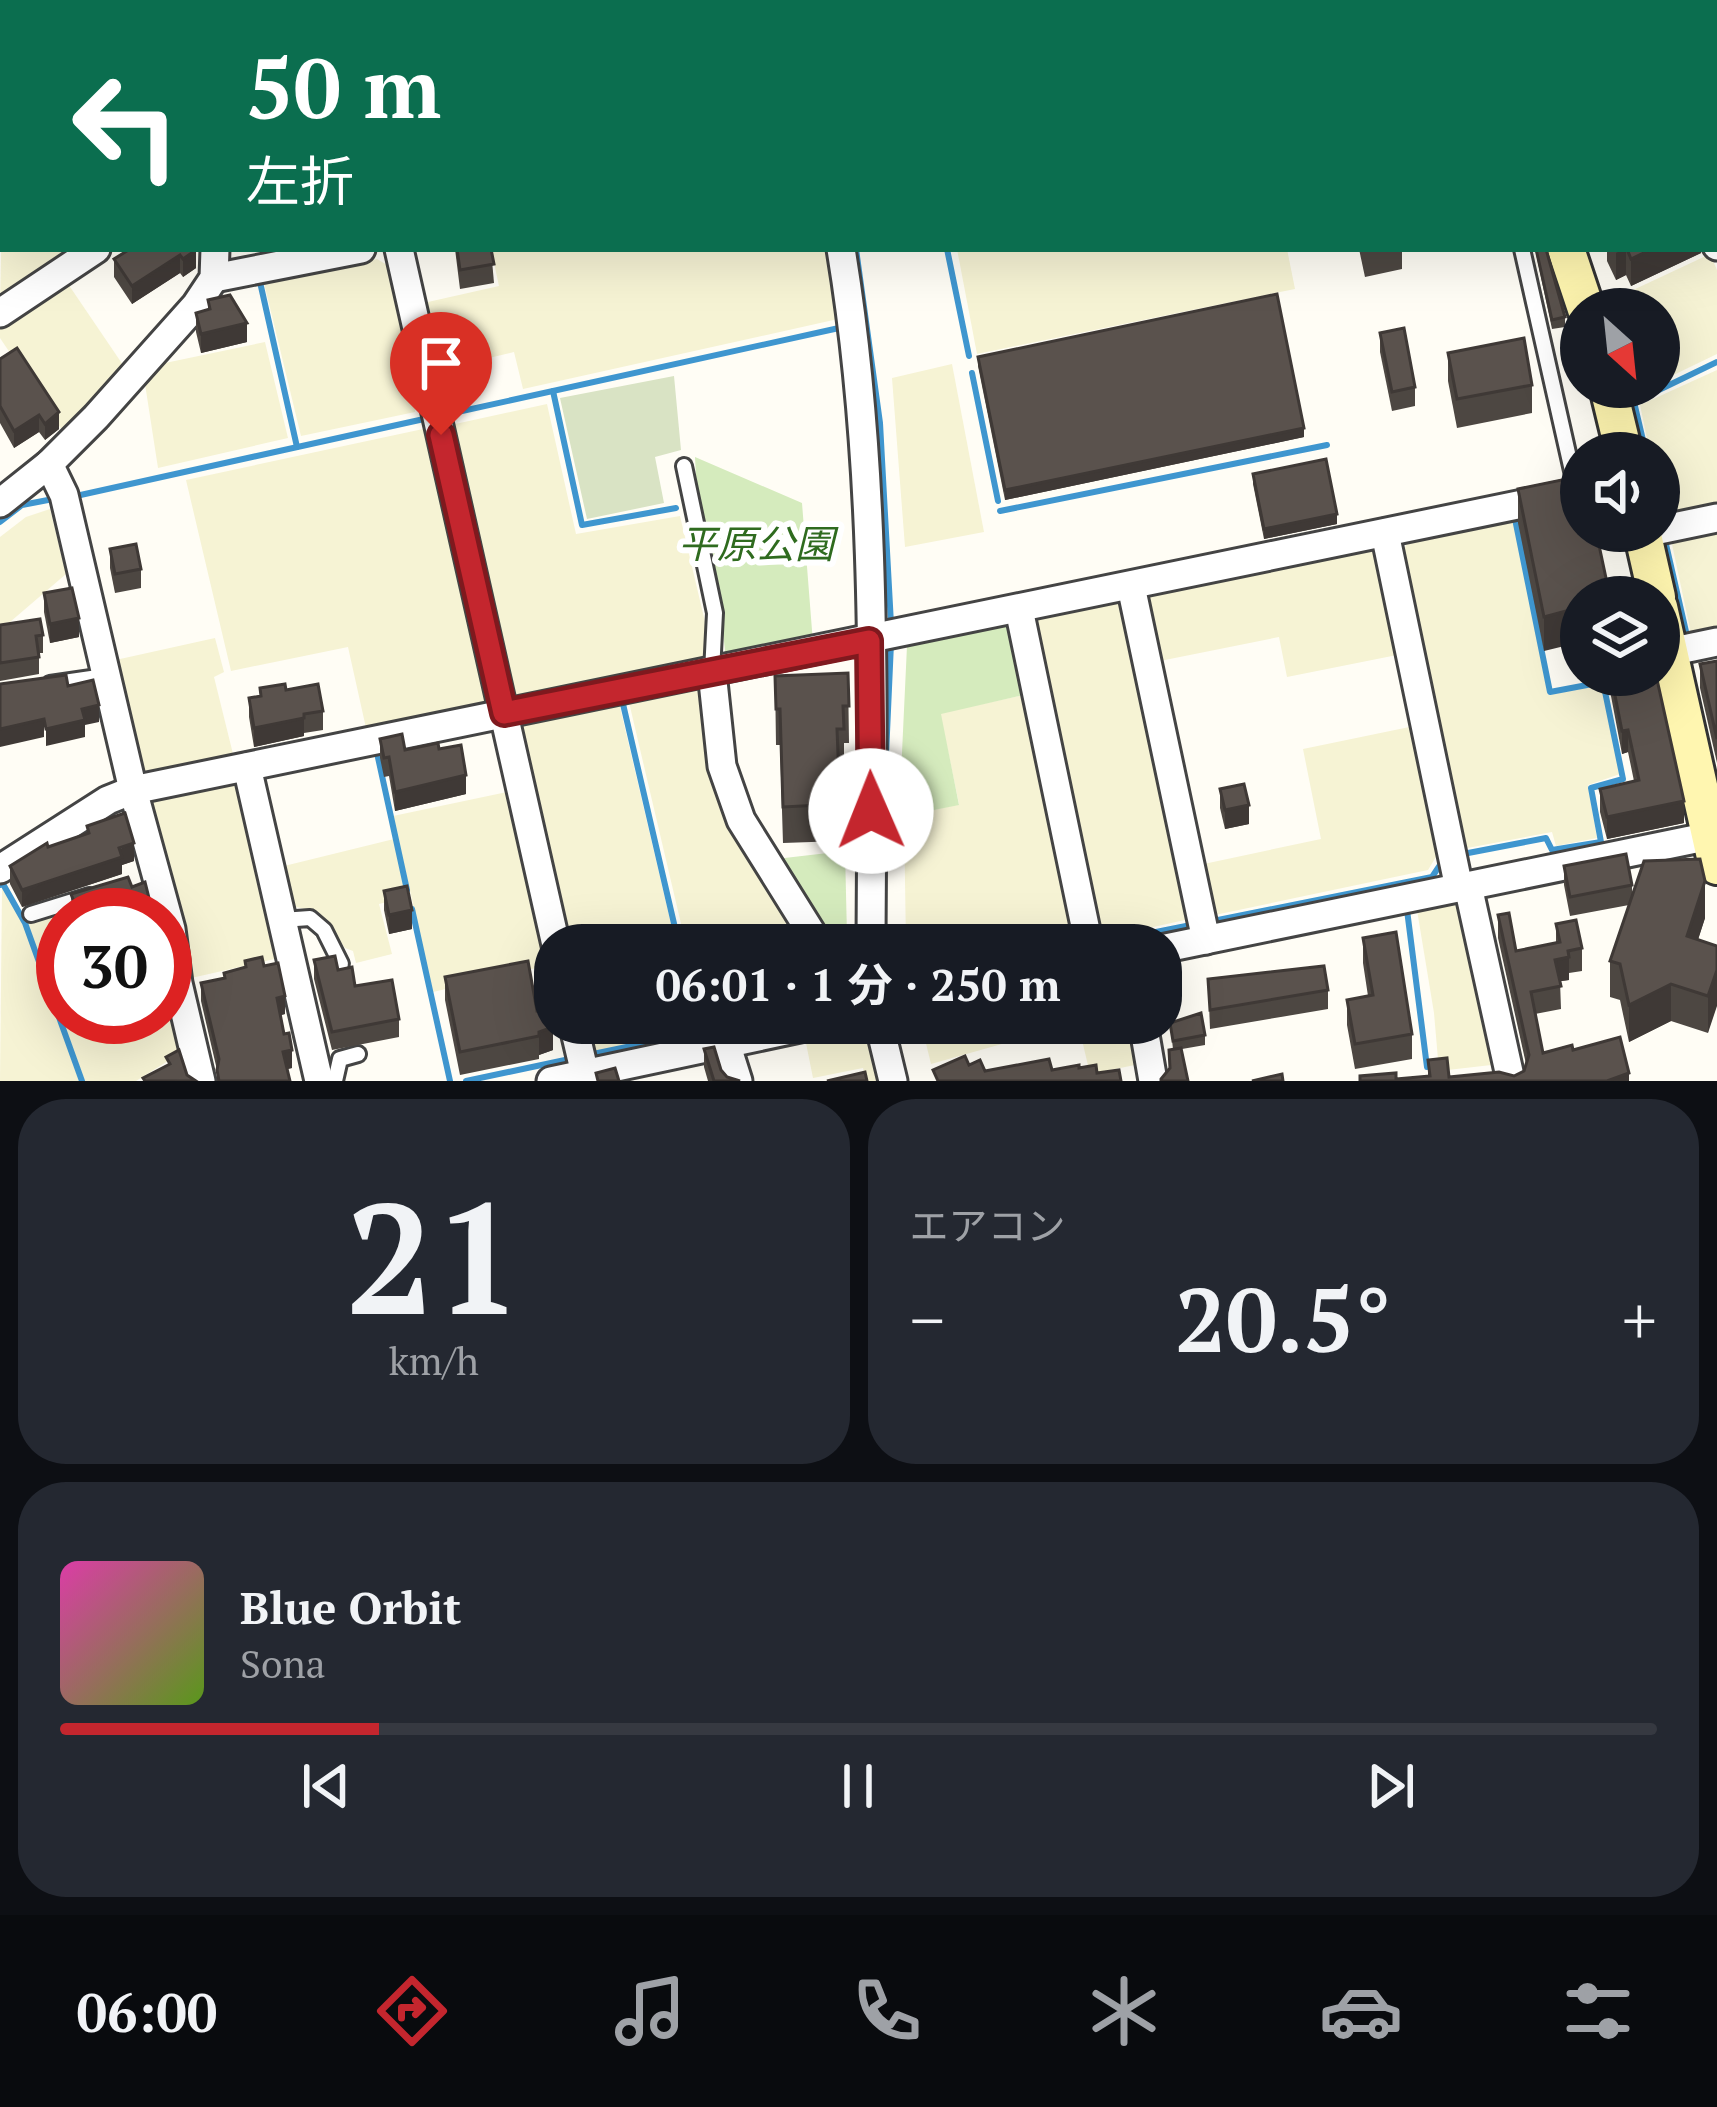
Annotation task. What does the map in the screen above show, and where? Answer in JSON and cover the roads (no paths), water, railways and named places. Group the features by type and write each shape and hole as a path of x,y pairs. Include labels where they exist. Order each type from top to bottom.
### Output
{"street":[{"path":"0,313 92,252"},
{"path":"0,503 49,464 182,321 214,278 215,252"},
{"path":"214,278 346,252"},
{"path":"400,252 551,924"},
{"path":"842,252 855,329 885,637 872,924"},
{"path":"1567,252 1579,288"},
{"path":"49,464 64,495 133,790 146,879 171,928 178,983 201,1081"},
{"path":"0,869 108,800 133,790 1560,497"},
{"path":"1680,525 1717,518"},
{"path":"1385,533 1511,1081"},
{"path":"1131,586 1206,940"},
{"path":"1019,609 1085,924"},
{"path":"1680,650 1717,642"},
{"path":"712,672 722,766 741,820 806,924"},
{"path":"1182,945 1713,834 1680,696"},
{"path":"247,767 319,1081"},
{"path":"578,1044 585,1074"},
{"path":"551,1081 722,1044"},
{"path":"727,1044 738,1081"},
{"path":"884,1044 893,1081"},
{"path":"1147,1044 1153,1081"}],"lane":[{"path":"1523,252 1565,432"},
{"path":"683,466 715,613 712,672"},
{"path":"42,685 105,676"},
{"path":"31,914 36,912"},
{"path":"282,920 310,918 324,930 341,964"},
{"path":"335,1081 340,1059 358,1054"}],"waterway":[{"path":"856,252 880,423 891,624"},
{"path":"948,252 969,356"},
{"path":"260,282 297,447"},
{"path":"444,415 839,328"},
{"path":"1641,432 1634,402 1717,362"},
{"path":"972,373 998,501"},
{"path":"553,391 582,525 676,508"},
{"path":"76,496 424,419"},
{"path":"1000,511 1327,445"},
{"path":"0,522 22,505 48,500"},
{"path":"1463,854 1546,838 1552,850 1601,842 1591,788 1623,779 1603,682 1550,692 1515,519"},
{"path":"1668,552 1687,636"},
{"path":"886,755 891,643"},
{"path":"623,704 674,924"},
{"path":"377,753 407,890"},
{"path":"1213,921 1432,877 1442,862"},
{"path":"0,885 25,923 82,1081"},
{"path":"412,909 450,1081"},
{"path":"1407,910 1427,1067"},
{"path":"1182,927 1191,925"},
{"path":"593,1054 641,1044"},
{"path":"466,1081 565,1060"}],"park label":[{"name":"平原公園","path":"756,544"}]}
